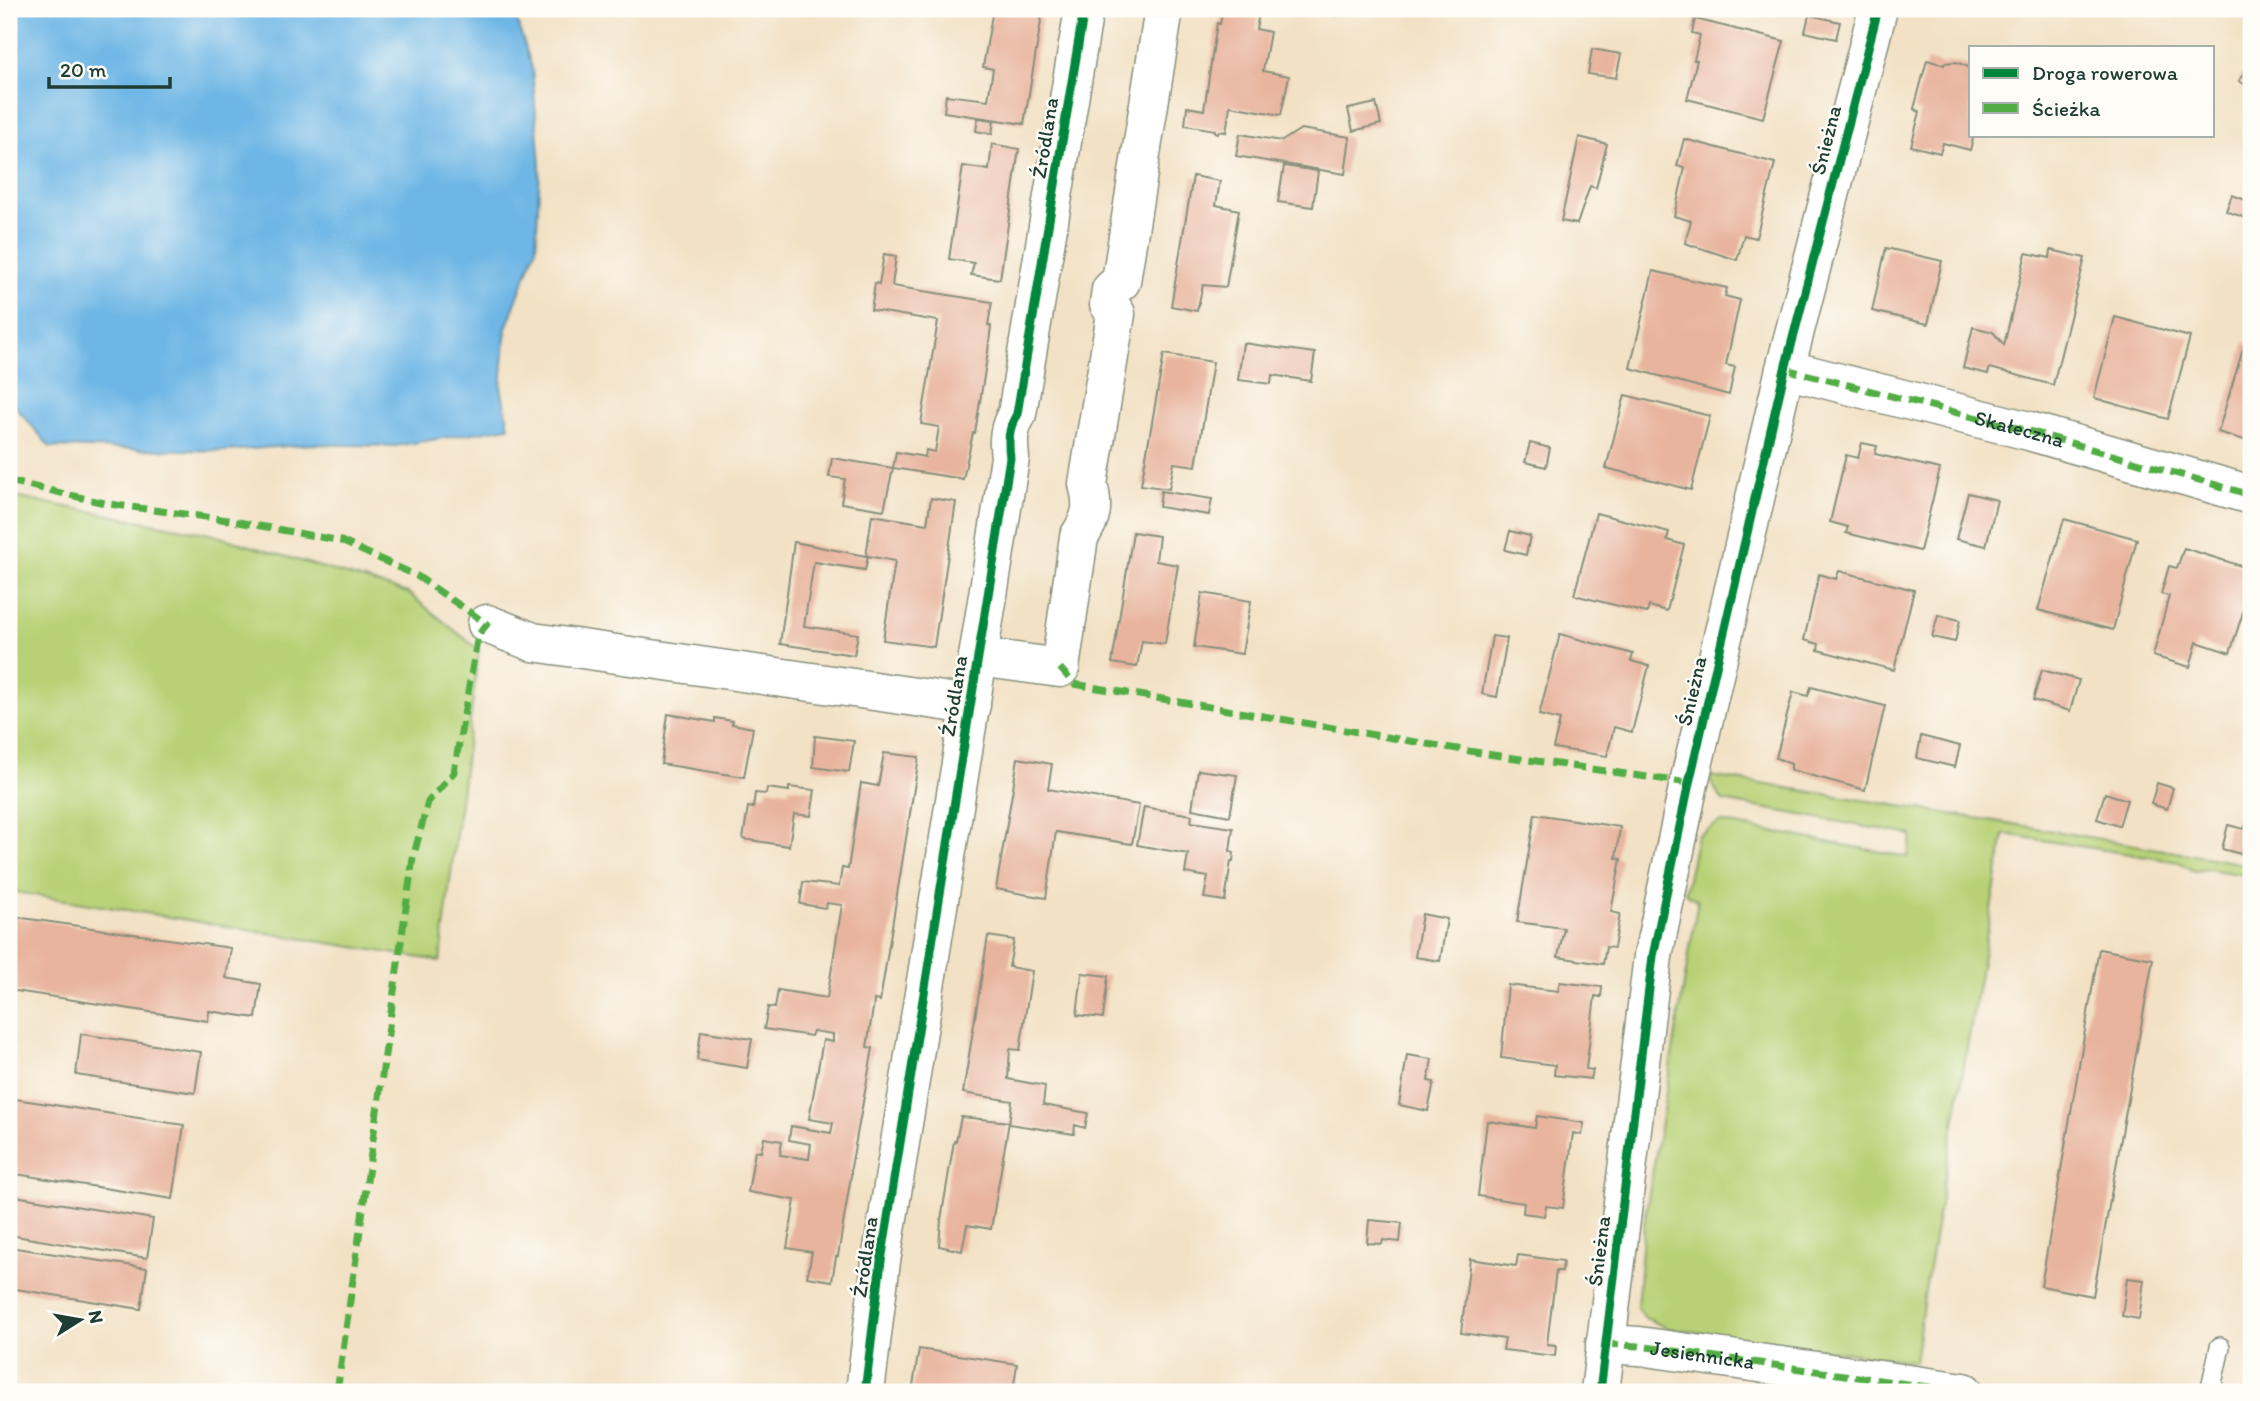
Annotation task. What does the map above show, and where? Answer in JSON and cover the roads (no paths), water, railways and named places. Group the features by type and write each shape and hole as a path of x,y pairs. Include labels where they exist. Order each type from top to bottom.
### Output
{"street":[{"name":"Źródlana","path":"865,1392 881,1261 1010,458 1010,425 1017,414 1084,9"},
{"name":"Źródlana","path":"978,657 1060,668 1079,537 1090,521 1092,499 1088,484 1116,314 1109,304 1111,290 1121,281 1164,9"},
{"name":"Śnieżna","path":"1600,1392 1653,956 1689,783 1785,369 1878,9"},
{"name":"Skałeczna","path":"1785,369 2029,430 2251,495"},
{"path":"487,624 533,642 971,705"},
{"name":"Jesiennicka","path":"1605,1344 1639,1346 1964,1392"}],"lane":[{"path":"2210,1392 2220,1347"}],"water":[{"path":"9,9 513,9 532,68 540,165 536,249 506,328 501,387 509,427 395,446 312,444 227,451 50,447 9,399"}]}
